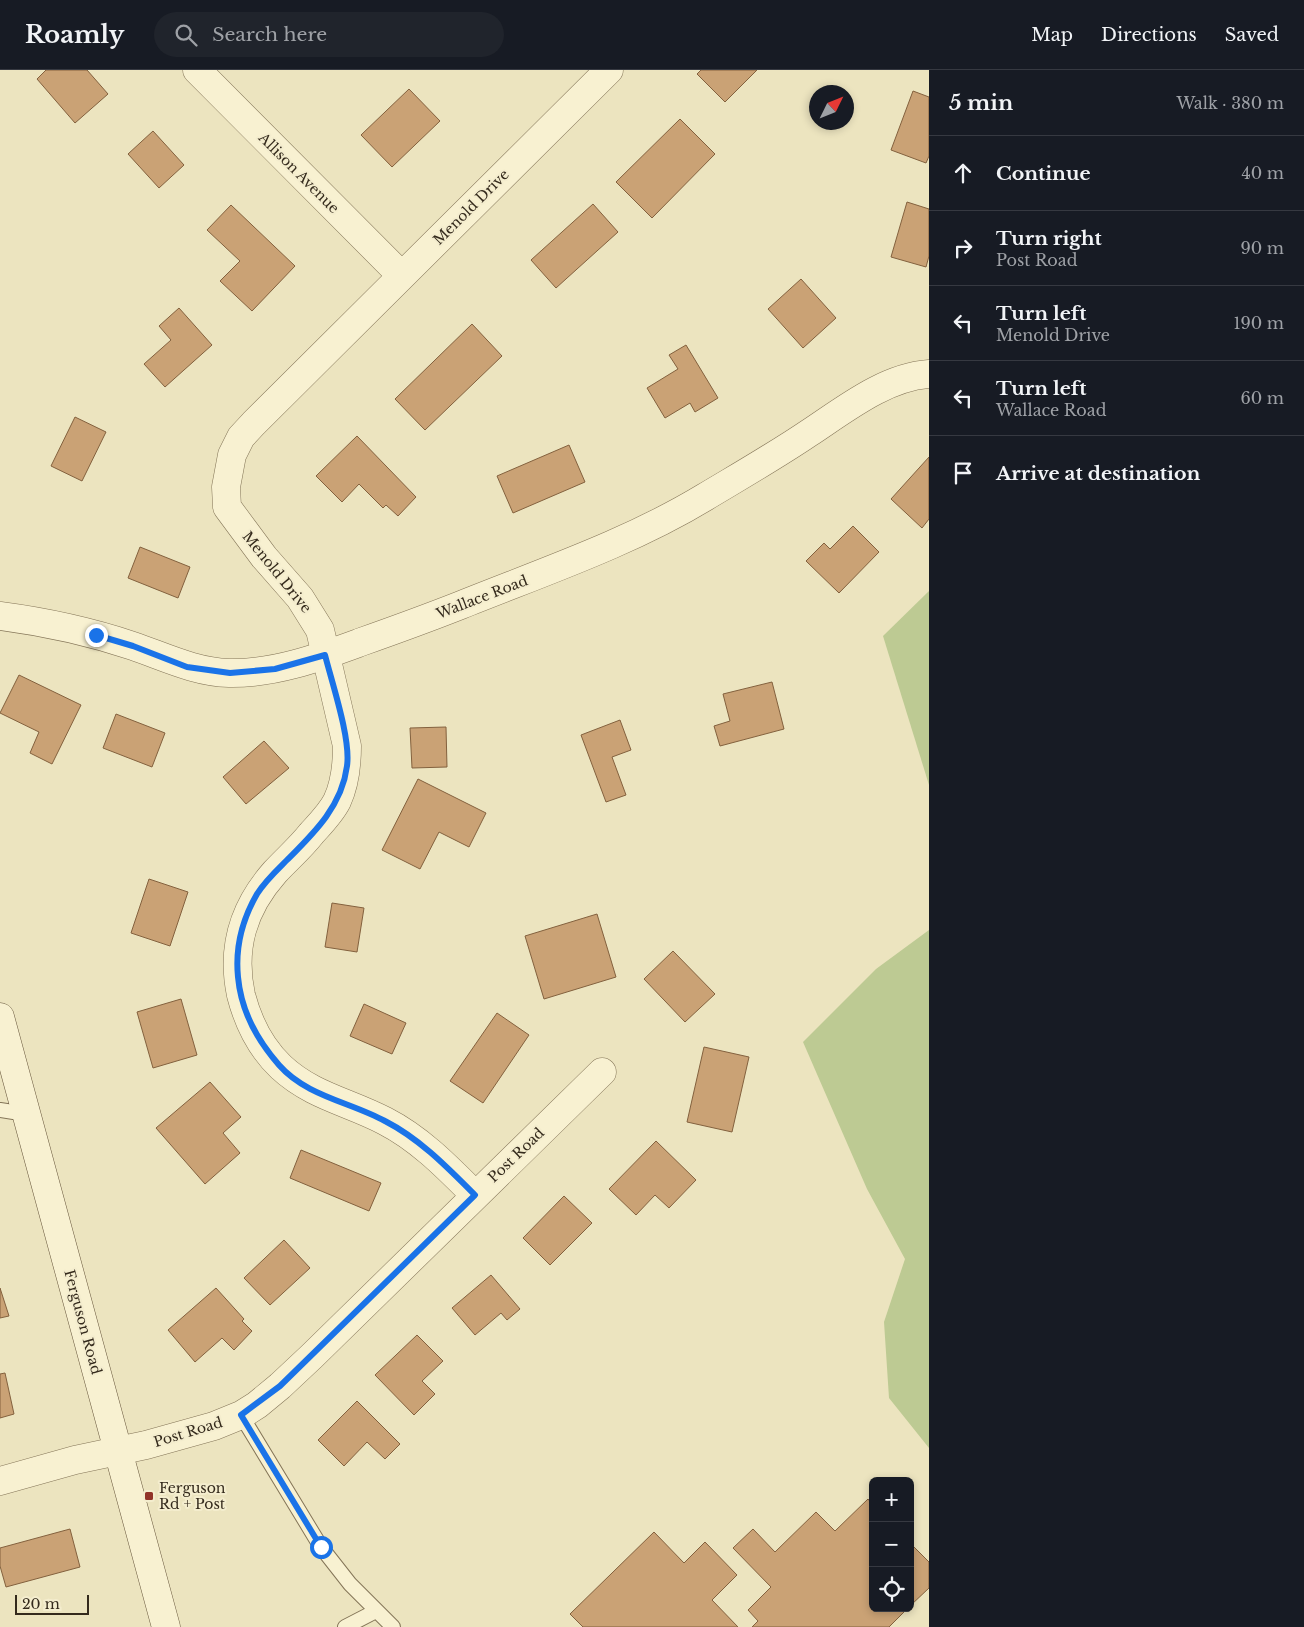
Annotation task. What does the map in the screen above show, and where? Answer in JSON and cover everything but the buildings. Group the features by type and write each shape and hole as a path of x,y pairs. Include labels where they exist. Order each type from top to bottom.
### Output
{"street":[{"name":"Allison Avenue","path":"197,70 401,275"},
{"name":"Menold Drive","path":"475,1195 417,1140 384,1120 326,1097 280,1067 262,1045 251,1025 238,982 236,959 239,938 246,916 258,893 274,873 303,844 337,802 347,766 347,746 320,630 300,598 237,522 227,507 226,488 232,455 241,437 401,275 610,70"},
{"name":"Wallace Road","path":"0,616 55,624 133,646 187,667 230,673 275,669 325,655 416,623 588,555 700,500 808,434 859,399 913,375 929,374"},
{"name":"Ferguson Road","path":"0,1016 166,1627"},
{"name":"Post Road","path":"0,1481 75,1460 146,1445 214,1426 241,1415 280,1386 602,1072"}],"lane":[{"path":"0,1110 26,1114"},
{"path":"241,1415 321,1547 350,1584 393,1627"},
{"path":"345,1627 376,1611"}],"green space":[{"path":"929,591 929,785 883,636"},
{"path":"929,930 929,1448 889,1398 884,1322 905,1259 867,1189 803,1042 876,969"}],"place":[{"name":"Ferguson Rd + Post","path":"149,1496"}],"route":[{"path":"96,635 133,646 187,667 230,673 275,669 325,655 347,746 347,766 343,784 337,802 303,844 274,873 258,893 246,916 239,938 236,959 238,982 244,1004 251,1025 262,1045 280,1067 326,1097 384,1120 417,1140 475,1195 312,1356 280,1386 257,1405 241,1415 321,1547"}]}
